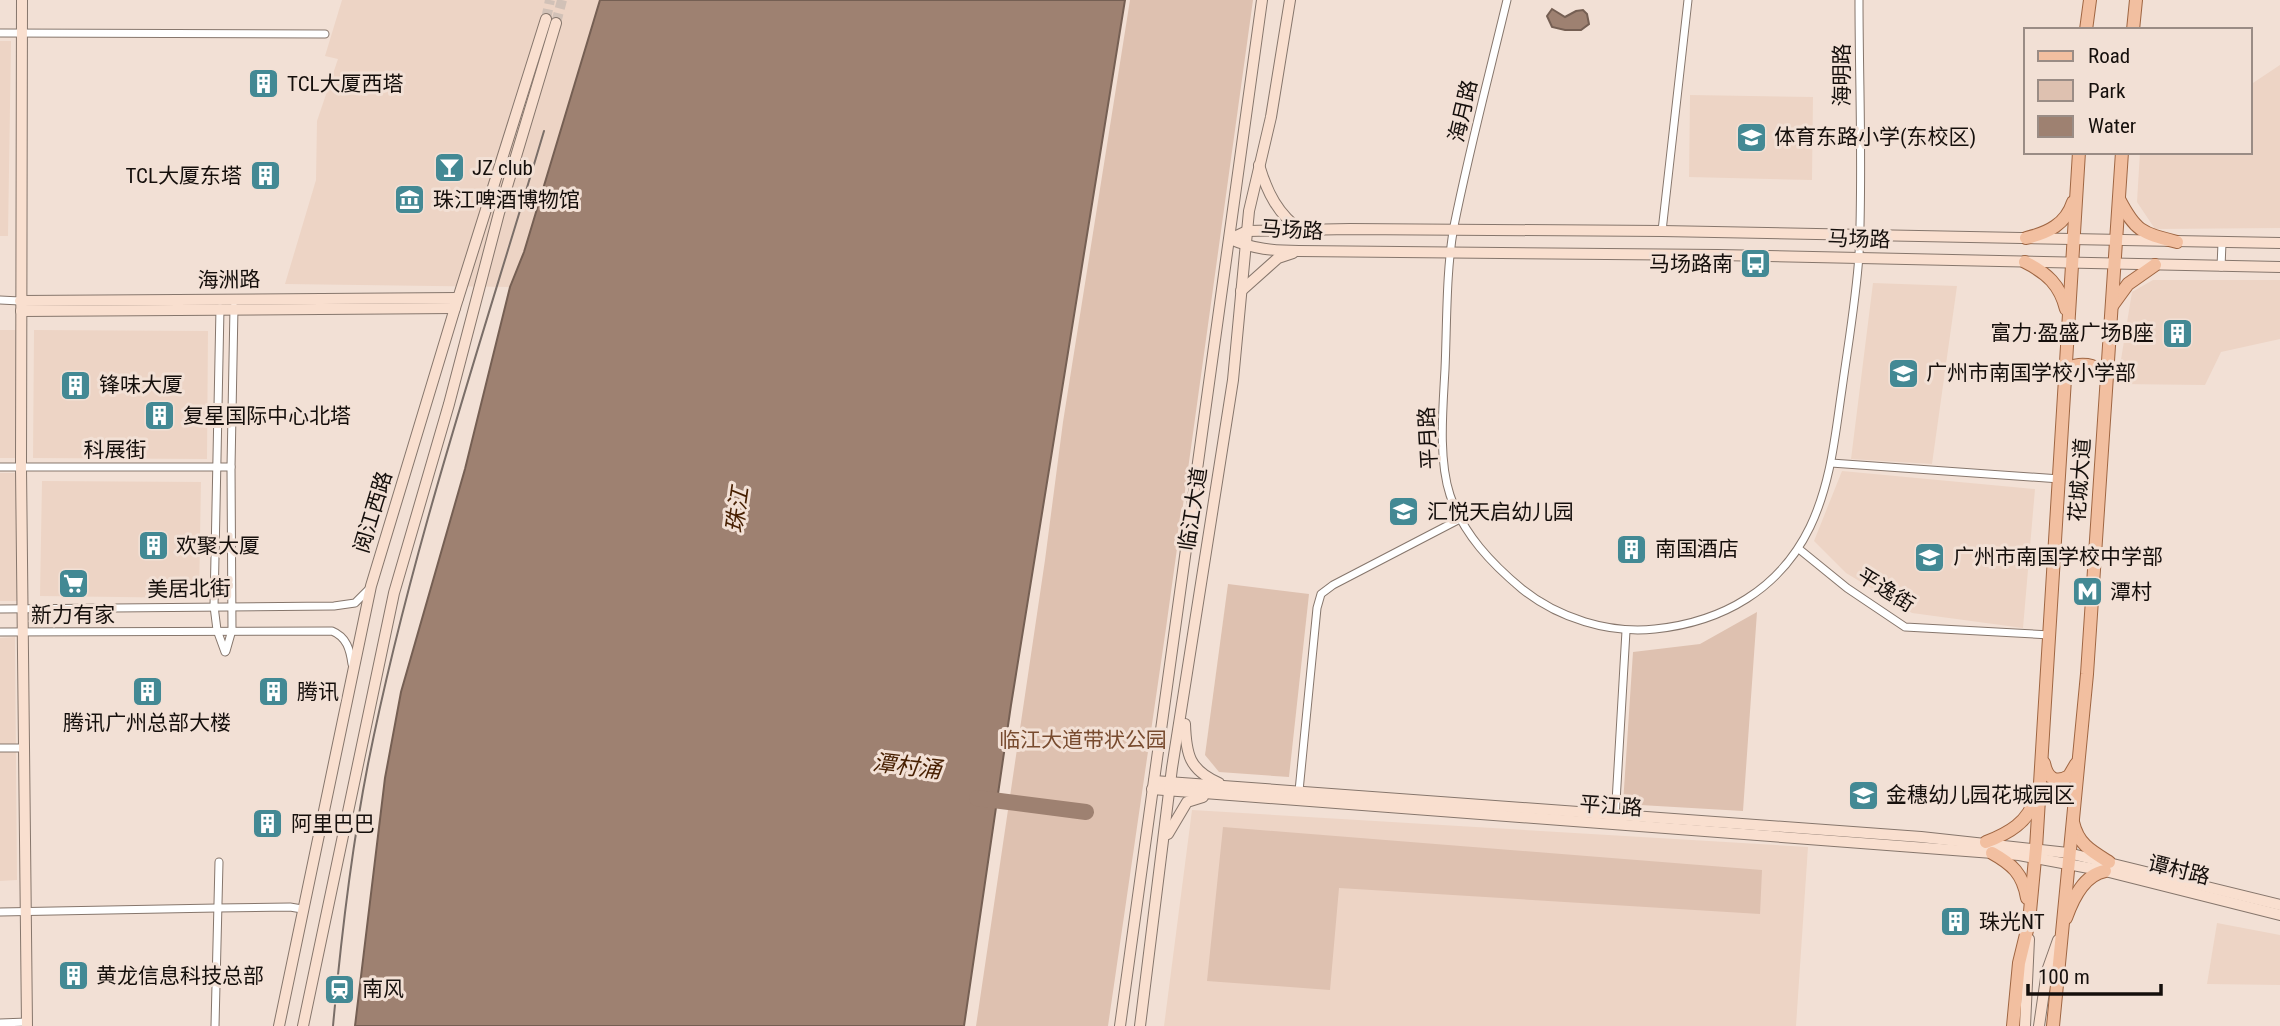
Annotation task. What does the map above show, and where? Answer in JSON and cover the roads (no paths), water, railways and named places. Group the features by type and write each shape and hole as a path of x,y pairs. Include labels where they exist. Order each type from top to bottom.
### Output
{"main road":[{"path":"22,0 20,306 27,1024"},
{"name":"临江大道","path":"1120,1026 1262,0"},
{"name":"临江大道","path":"1140,1026 1170,787 1233,380 1247,231 1258,163 1271,117 1290,0"},
{"path":"2086,28 2090,0"},
{"path":"2133,28 2136,0"},
{"name":"阅江西路","path":"279,1026 371,586 456,303 551,21 449,404 394,593 303,1026"},
{"path":"1247,113 1249,123 1255,127 1267,123 1271,117"},
{"name":"花城大道","path":"2025,1026 2029,922 2050,635 2079,154"},
{"name":"花城大道","path":"2053,1026 2087,674 2122,154"},
{"path":"1258,163 1265,185 1280,212 1302,231 1292,240 1293,246 1299,251"},
{"path":"2026,238 2044,233 2061,222 2070,212 2077,191"},
{"path":"2118,197 2137,228 2146,234 2177,242"},
{"name":"马场路","path":"1230,239 1247,231 1453,230 1662,231 2280,243"},
{"name":"马场路","path":"1230,239 1246,246 1299,251 1858,258 2280,267"},
{"path":"1241,291 1278,258 1299,251"},
{"path":"2025,262 2041,271 2057,286 2064,298 2069,320"},
{"path":"2110,309 2128,284 2154,265"},
{"name":"海洲路","path":"20,306 456,303"},
{"path":"2067,368 2080,364 2089,365 2106,374"},
{"path":"1210,381 1215,372 1223,370 1233,380"},
{"path":"1171,650 1172,656 1182,660 1191,653"},
{"path":"1184,699 1187,753 1201,774 1225,791"},
{"path":"2042,755 2048,776 2057,780 2069,776 2078,760"},
{"path":"2029,922 2025,887 2020,873 1989,848 2013,829 2035,802 2042,755"},
{"name":"平江路","path":"1153,785 1989,848 2068,858"},
{"name":"平江路","path":"1225,791 1299,790 1614,820"},
{"path":"1164,843 1187,802 1225,791"},
{"path":"2061,935 2080,888 2107,867 2080,840 2072,816"},
{"name":"谭村路","path":"2068,858 2280,905"},
{"name":"谭村路","path":"2107,867 2280,915"},
{"name":"花城大道","path":"2013,1026 2019,963 2029,922"},
{"name":"花城大道","path":"2039,1026 2047,971 2061,935"}],"street":[{"name":"海月路","path":"1453,230 1507,0"},
{"path":"1662,231 1688,0"},
{"name":"海明路","path":"1858,258 1859,0"},
{"path":"0,33 325,34"},
{"name":"平月路","path":"1453,230 1442,432 1449,492 1460,519 1491,563 1536,601 1579,621 1626,631 1658,629 1699,620 1734,607 1764,589 1799,549 1824,492 1831,463 1853,314 1858,258"},
{"path":"2221,267 2222,243"},
{"name":"海洲路","path":"0,300 20,306"},
{"path":"220,304 214,606 225,652 232,630 234,304"},
{"path":"1831,463 2060,480"},
{"name":"科展街","path":"0,467 231,467"},
{"path":"1299,790 1317,608 1321,594 1333,585 1460,519"},
{"name":"平逸街","path":"1799,549 1847,588 1905,627 2050,635"},
{"name":"美居北街","path":"0,609 347,605 355,603 371,586"},
{"name":"美居北街","path":"0,632 332,631 341,635 346,642 353,667"},
{"path":"1614,820 1626,631"},
{"path":"0,748 24,748"},
{"path":"215,1026 219,862"},
{"path":"0,912 290,907 302,909"},
{"path":"0,1023 27,1024"}],"water":[{"name":"珠江","path":"600,0 1125,0 1011,705 964,1026 355,1026 385,778 401,692 465,469 510,287 524,252"},
{"path":"1552,9 1565,17 1583,10 1587,14 1589,24 1581,30 1552,27 1547,16"}],"waterway":[{"name":"潭村涌","path":"977,798 1086,812"}],"tunnel":[{"path":"546,19 550,0"},
{"path":"556,23 562,0"}],"tram line":[{"path":"333,1026 356,829 385,684 426,524 544,131"}],"place":[{"name":"TCL大厦西塔","path":"264,84"},
{"name":"体育东路小学(东校区)","path":"1751,137"},
{"name":"JZ club","path":"449,168"},
{"name":"TCL大厦东塔","path":"265,176"},
{"name":"珠江啤酒博物馆","path":"410,200"},
{"name":"马场路南","path":"1756,264"},
{"name":"富力·盈盛广场B座","path":"2177,333"},
{"name":"广州市南国学校小学部","path":"1903,373"},
{"name":"锋味大厦","path":"76,385"},
{"name":"复星国际中心北塔","path":"160,416"},
{"name":"汇悦天启幼儿园","path":"1404,512"},
{"name":"欢聚大厦","path":"153,546"},
{"name":"南国酒店","path":"1632,549"},
{"name":"广州市南国学校中学部","path":"1930,557"},
{"name":"新力有家","path":"73,583"},
{"name":"潭村","path":"2087,592"},
{"name":"腾讯广州总部大楼","path":"147,691"},
{"name":"腾讯","path":"274,692"},
{"name":"金穗幼儿园花城园区","path":"1863,795"},
{"name":"阿里巴巴","path":"268,824"},
{"name":"珠光NT","path":"1956,922"},
{"name":"黄龙信息科技总部","path":"73,976"},
{"name":"南风","path":"339,989"}],"park label":[{"name":"临江大道带状公园","path":"1083,740"}]}
